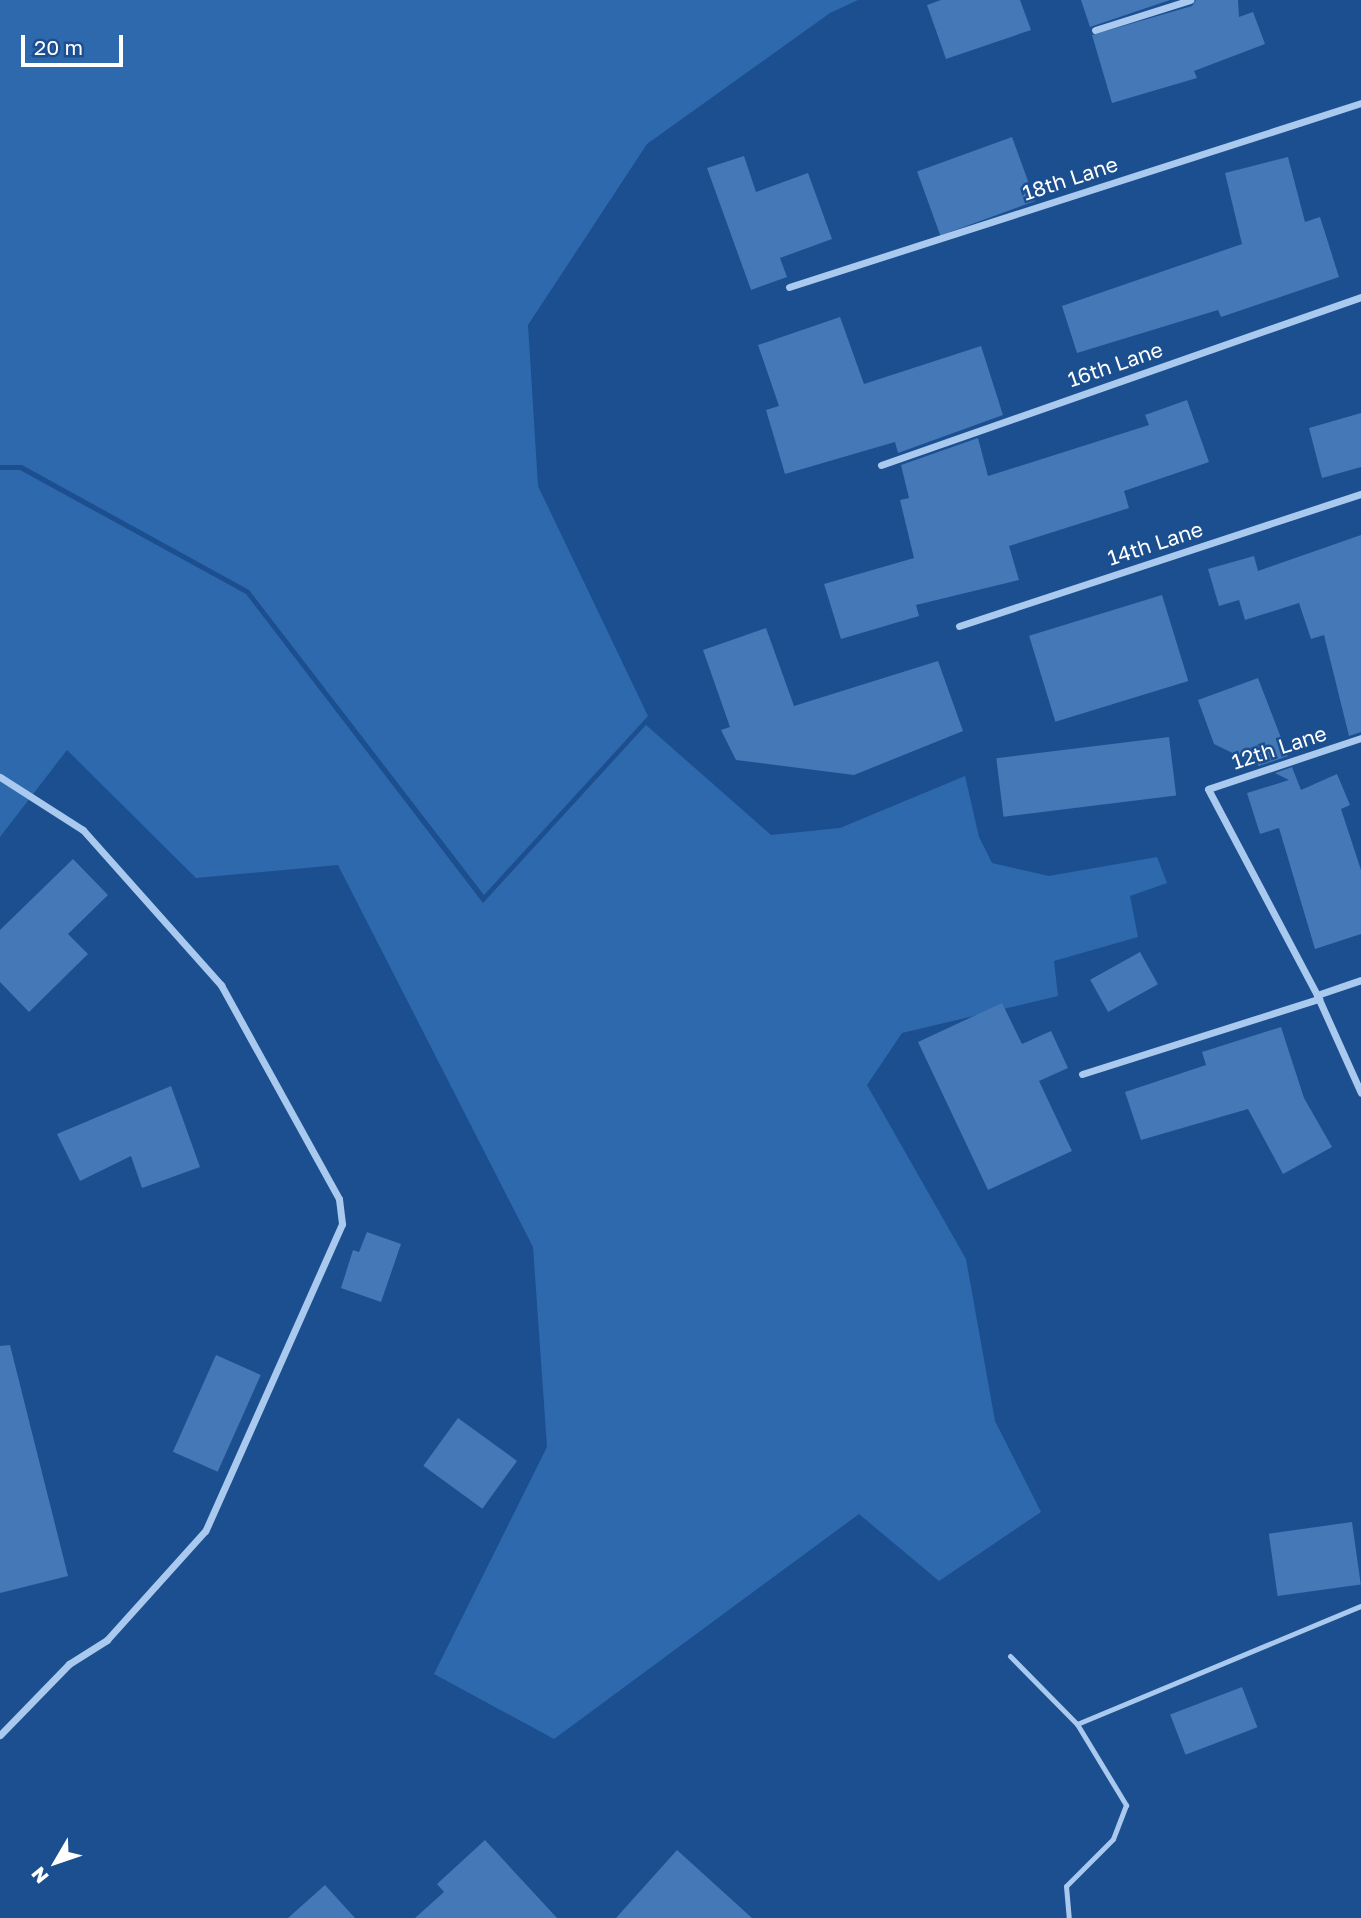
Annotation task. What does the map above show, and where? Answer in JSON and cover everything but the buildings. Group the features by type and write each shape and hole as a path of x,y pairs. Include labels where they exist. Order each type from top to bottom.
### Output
{"street":[{"path":"1095,30 1190,0"},
{"name":"18th Lane","path":"789,287 1361,103"},
{"name":"16th Lane","path":"881,465 1361,297"},
{"name":"14th Lane","path":"960,626 1361,494"},
{"name":"12th Lane","path":"1318,997 1208,789 1361,738"},
{"path":"0,777 83,830 221,985 339,1199 342,1224 205,1531 107,1640 69,1664 0,1735"},
{"path":"1082,1074 1318,997 1361,980"},
{"path":"1318,997 1361,1093"}],"lane":[{"path":"1077,1724 1361,1606"},
{"path":"1010,1656 1077,1724 1126,1805 1113,1839 1066,1886 1069,1918"}],"shaded area":[{"path":"0,0 858,0 830,13 647,144 528,325 538,486 648,716 484,895 249,590 22,465 0,465"},
{"path":"0,470 20,470 246,594 483,903 646,725 771,835 840,828 965,776 979,837 992,863 1049,876 1157,857 1167,883 1130,896 1138,937 1054,961 1058,996 902,1033 867,1085 966,1259 995,1421 1041,1512 939,1581 859,1514 554,1739 434,1674 547,1447 533,1247 338,865 196,878 67,750 0,837"}]}
